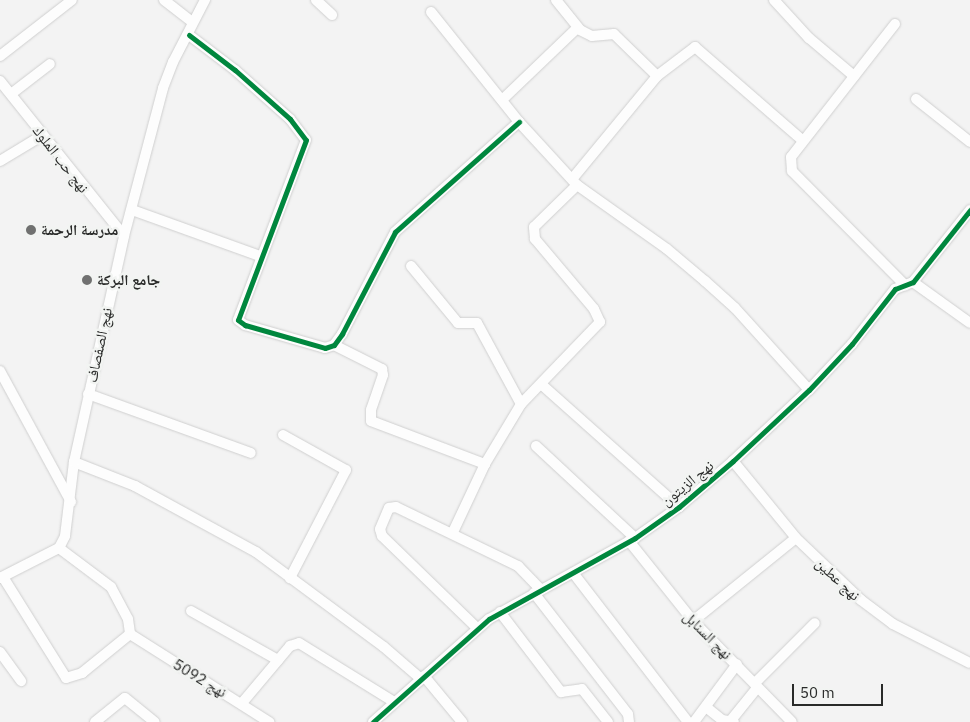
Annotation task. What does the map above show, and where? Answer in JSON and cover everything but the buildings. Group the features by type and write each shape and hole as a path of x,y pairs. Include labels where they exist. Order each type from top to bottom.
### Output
{"street":[{"path":"0,56 72,0"},
{"path":"164,0 192,22"},
{"name":"نهج الصفصاف","path":"59,548 65,536 71,503 74,462 88,394 124,236 163,88 173,62 189,35 192,22 205,0"},
{"path":"316,0 332,15"},
{"path":"556,0 578,27 592,36 614,34 657,76"},
{"path":"774,0 809,38 854,76"},
{"path":"431,12 519,122 575,182 667,249 705,281 735,308 809,390"},
{"path":"895,24 802,141 791,157 792,171 909,284 970,324"},
{"path":"502,100 578,27"},
{"path":"189,35 235,70 290,119 306,140 260,256 238,320 245,325 325,348 334,344 395,232 519,122"},
{"path":"453,532 485,464 521,404 600,322 594,309 535,238 534,227 575,182 657,76 693,48 699,48 802,141"},
{"path":"11,94 50,64"},
{"name":"نهج حب الملوك","path":"0,81 124,236"},
{"path":"916,99 970,142"},
{"path":"0,161 42,135"},
{"path":"132,210 260,256"},
{"name":"نهج الزيتون","path":"379,720 394,702 477,628 500,612 537,591 574,574 632,540 679,507 733,461 809,390 852,344 895,288 909,284 970,210"},
{"path":"411,266 458,323 477,323 521,404"},
{"path":"334,344 382,368 384,375 371,410 371,421 485,464"},
{"path":"0,371 71,503"},
{"path":"541,384 679,507"},
{"path":"88,394 251,453"},
{"path":"283,435 346,470 290,578"},
{"name":"نهج السنابل","path":"536,446 632,540 693,622 737,664 792,722"},
{"name":"نهج عطين","path":"733,461 796,538 879,615 970,663"},
{"path":"74,462 135,486 256,552 423,678 462,722"},
{"path":"477,628 382,536 380,529 387,510 396,507 453,532 518,566 628,714 629,722"},
{"path":"693,622 796,538"},
{"path":"59,548 111,587 128,619 130,634 76,678 66,678 2,578 59,548"},
{"path":"574,574 688,722"},
{"path":"191,611 278,660"},
{"path":"500,612 561,692 582,689 608,722"},
{"path":"706,707 722,720 733,721 756,685 815,623"},
{"name":"نهج 5092","path":"130,634 242,703 269,722"},
{"path":"242,703 290,646 304,644 394,702"},
{"path":"0,653 21,681"},
{"path":"694,722 737,664"},
{"path":"95,722 125,698 155,722"}],"cycle path":[{"path":"189,35 235,70 290,119 306,140 238,320 245,325 325,348 334,345 342,334 395,232 519,122"},
{"path":"373,722 489,619 635,538 679,507 733,461 809,390 852,344 895,289 913,282 970,210"}],"place":[{"name":"مدرسة الرحمة","path":"31,230"},
{"name":"جامع البركة","path":"87,280"}]}
